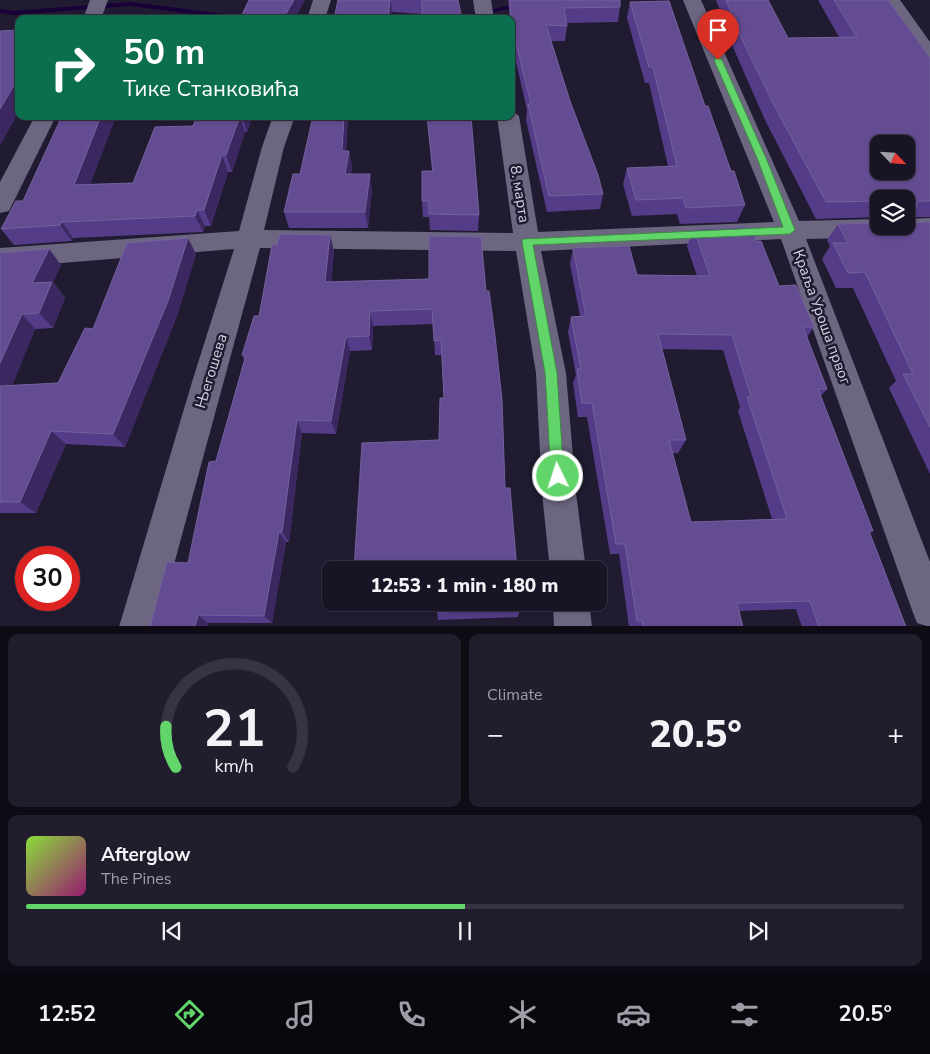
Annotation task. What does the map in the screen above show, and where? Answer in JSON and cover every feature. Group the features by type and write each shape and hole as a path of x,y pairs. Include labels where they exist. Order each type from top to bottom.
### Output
{"street":[{"path":"317,15 322,0"},
{"name":"Краља Уроша првог","path":"692,0 761,158 790,230 930,610"},
{"path":"891,0 930,54"},
{"path":"0,205 44,120"},
{"name":"Његошева","path":"138,626 250,239 273,147 283,120"},
{"name":"8. марта","path":"509,120 527,242 551,373 559,493 567,561"},
{"path":"0,258 250,239 527,242 790,230 930,227"},
{"path":"571,611 572,626"}],"building":[{"path":"249,0 294,0 285,15 242,15"},
{"path":"338,0 390,0 388,15 335,15"},
{"path":"422,0 458,0 461,15 422,15"},
{"path":"510,0 620,0 620,7 564,8 567,26 546,25 570,101 598,175 603,194 549,196 528,104 531,104 515,38 515,15 511,15"},
{"path":"726,0 768,0 788,38 857,37 834,0 888,0 930,58 930,201 918,201 915,208 915,190 870,190 870,201 826,202 773,103 737,29"},
{"path":"669,1 705,106 708,106 731,171 734,171 745,205 686,208 683,198 636,200 627,168 677,166 653,67 649,67 630,2"},
{"path":"15,30 15,84 0,109 0,31"},
{"path":"60,120 99,120 74,185 133,183 155,127 193,126 195,120 239,120 226,155 222,155 204,210 197,210 195,216 62,222 60,225 1,229 16,201 23,201"},
{"path":"312,120 344,120 342,151 349,151 345,174 370,174 365,212 284,212 293,174 300,174"},
{"path":"427,120 471,120 479,215 429,214 429,201 422,201 422,171 433,171"},
{"path":"930,222 930,427 903,374 913,374 865,272 848,273 833,243 848,243 838,224 870,223 870,235 915,235 915,223"},
{"path":"751,227 756,241 761,241 779,286 796,285 814,327 803,327 827,389 818,389 873,531 869,531 906,626 819,626 810,601 737,603 743,626 643,626 642,621 637,621 625,544 616,544 592,403 582,403 577,369 581,369 571,317 586,316 573,248 629,246 637,275 710,276 694,229","holes":["658,334 732,335 751,397 747,397 787,519 691,522 669,440 686,440"]},
{"path":"280,234 330,235 325,282 429,279 429,236 481,237 486,291 489,291 502,400 505,488 510,488 516,561 355,561 362,443 439,440 440,398 444,398 441,340 434,341 432,309 370,311 369,336 346,337 331,421 297,420 282,532 279,532 264,616 198,615 195,626 150,626 167,562 188,563 209,462 216,461 246,355 242,355 254,316 259,316 272,245 277,245"},
{"path":"188,238 168,301 113,434 51,431 20,502 0,502 0,386 58,383 85,328 93,329 127,243"},
{"path":"49,249 32,283 52,282 39,313 22,314 0,363 0,253"}],"waterway":[{"path":"0,11 14,13 130,4 217,15"},
{"path":"472,15 521,5"}],"route":[{"path":"558,476 551,373 527,242 790,230 718,60"}]}
